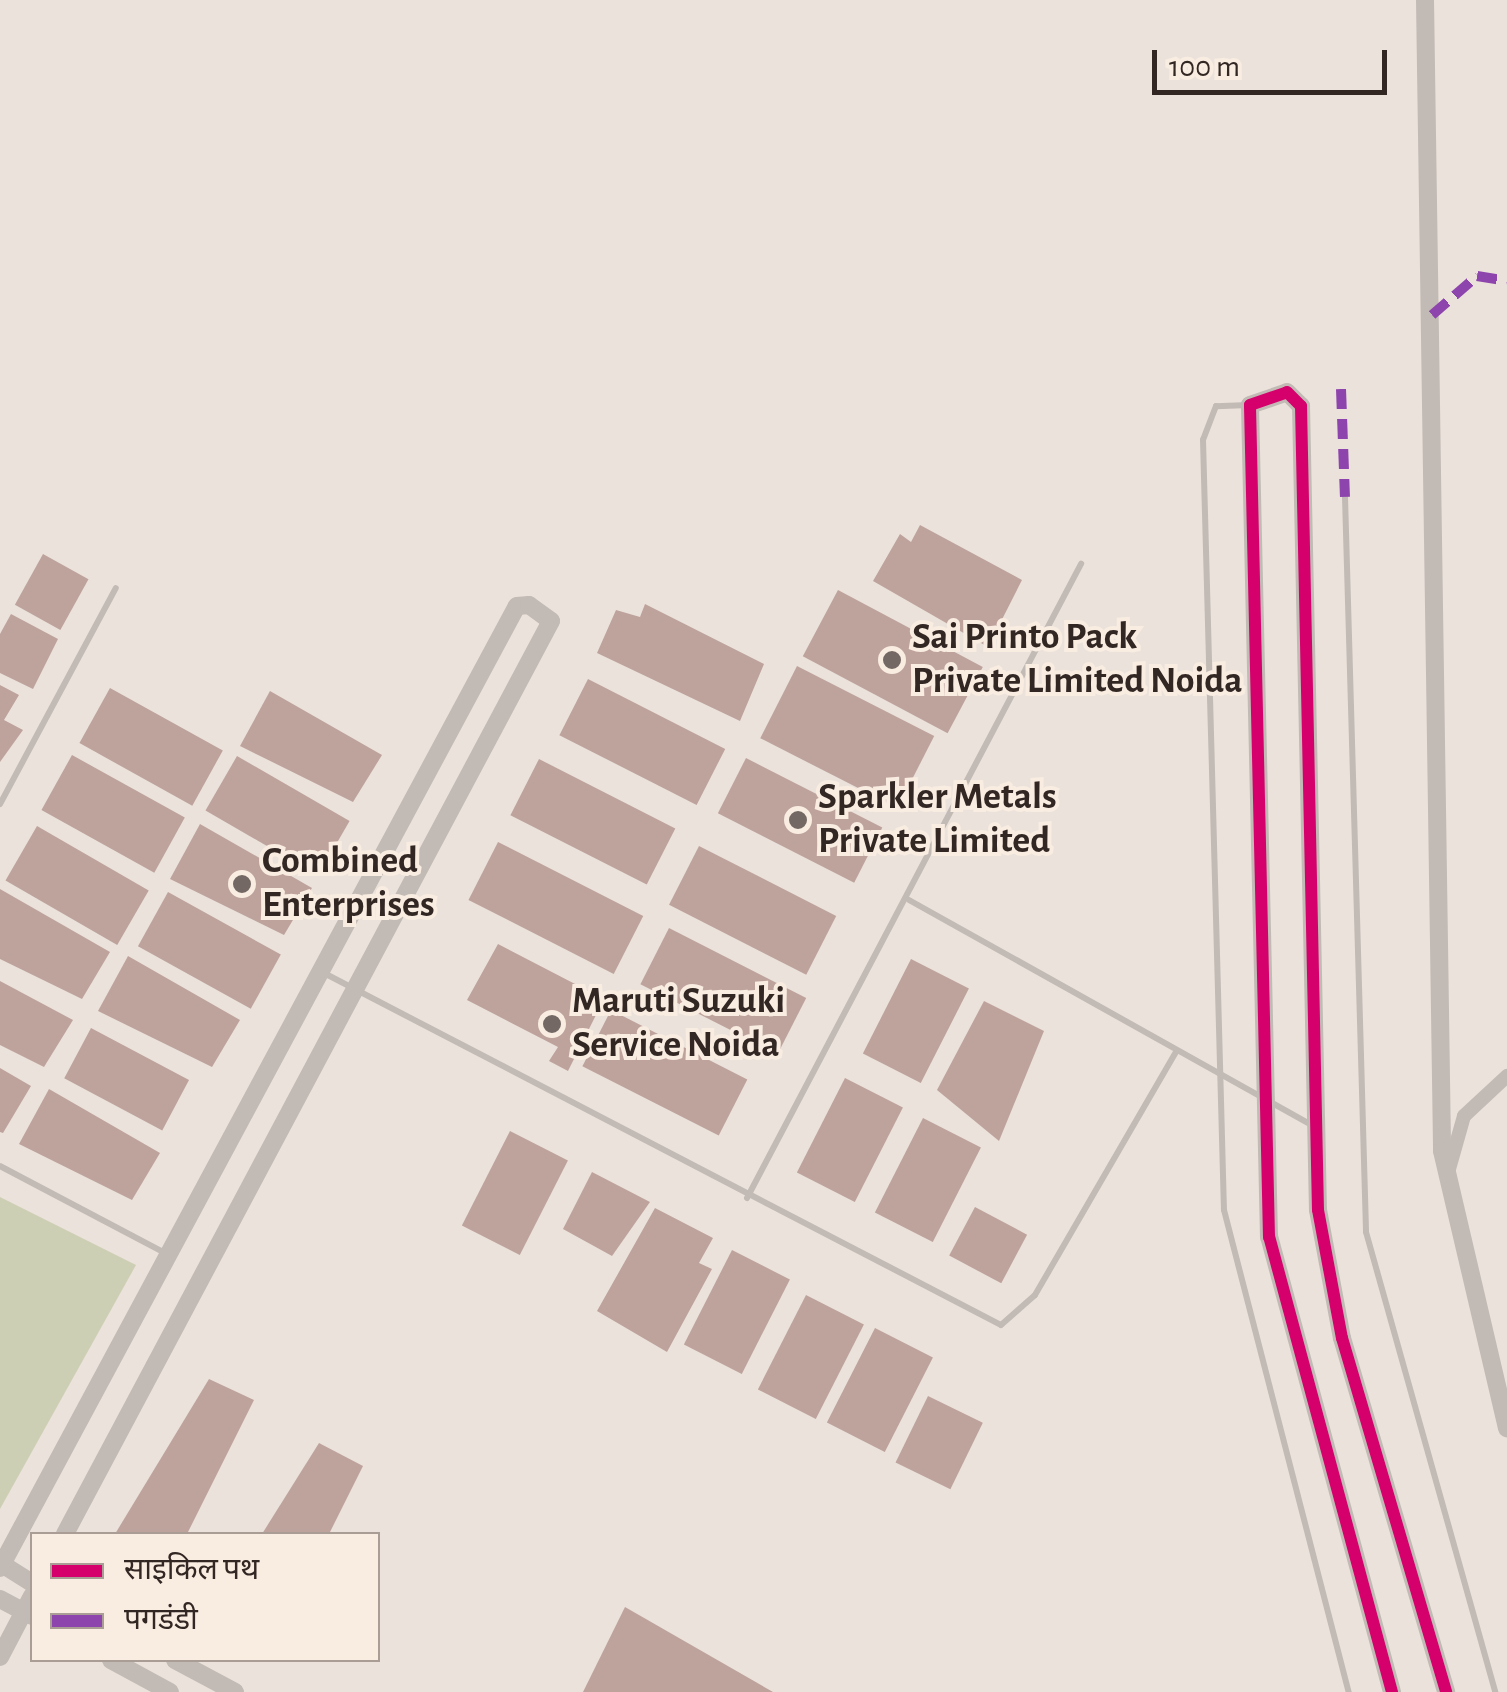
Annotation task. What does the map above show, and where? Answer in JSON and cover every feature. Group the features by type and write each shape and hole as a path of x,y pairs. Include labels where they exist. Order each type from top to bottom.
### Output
{"street":[{"path":"1425,0 1447,1183 1507,1428"},
{"path":"1392,1692 1275,1266 1262,1096 1250,405 1286,392 1300,406 1316,1128 1330,1290 1446,1692"},
{"path":"30,1582 1,1565 517,606 548,615 356,992 67,1532"},
{"path":"1447,1183 1464,1116 1507,1076"},
{"path":"0,1598 30,1608 0,1656"},
{"path":"115,1662 170,1692"},
{"path":"178,1662 235,1692"}],"lane":[{"path":"1250,405 1216,406 1203,440 1228,1247 1348,1692"},
{"path":"1345,497 1366,1232 1495,1692"},
{"path":"747,1198 908,900 1081,564"},
{"path":"0,804 116,588"},
{"path":"908,900 1316,1128"},
{"path":"322,972 747,1198 1001,1325 1035,1296 1176,1052"},
{"path":"0,1166 170,1255"}],"green space":[{"path":"0,1197 136,1265 0,1509"}],"building":[{"path":"920,525 1022,580 988,647 873,581 900,534 911,542"},
{"path":"43,554 88,579 60,630 15,605"},
{"name":"Sai Printo Pack Private Limited Noida","path":"838,590 983,667 948,733 803,656"},
{"path":"645,604 764,664 740,721 597,653 616,610 640,617"},
{"path":"11,614 58,639 33,689 0,673 0,634"},
{"path":"797,666 934,736 897,808 760,738"},
{"path":"588,679 725,749 697,805 559,735"},
{"path":"0,685 19,695 4,720 23,730 0,762"},
{"path":"110,688 223,751 192,806 79,743"},
{"path":"270,691 382,755 353,802 240,746"},
{"path":"72,755 185,818 154,873 41,810"},
{"path":"237,756 350,821 318,876 206,811"},
{"name":"Sparkler Metals Private Limited","path":"746,758 882,827 854,883 718,813"},
{"path":"539,759 675,828 647,885 510,815"},
{"name":"Combined Enterprises","path":"200,824 312,888 284,935 170,879"},
{"path":"37,826 149,890 117,945 6,881"},
{"path":"498,842 643,916 614,974 468,900"},
{"path":"699,846 836,916 806,975 669,905"},
{"path":"0,889 110,952 82,999 0,959"},
{"path":"168,892 281,955 251,1009 138,946"},
{"path":"669,928 806,998 778,1054 640,984"},
{"name":"Maruti Suzuki Service Noida","path":"498,944 604,999 568,1071 549,1061 558,1047 467,1000"},
{"path":"128,956 240,1020 212,1067 98,1011"},
{"path":"911,959 969,989 921,1083 863,1053"},
{"path":"0,981 73,1020 44,1067 0,1045"},
{"path":"984,1001 1044,1031 999,1141 937,1090"},
{"path":"611,1010 747,1079 719,1136 582,1066"},
{"path":"91,1028 189,1080 162,1130 64,1078"},
{"path":"0,1068 31,1086 3,1133 0,1132"},
{"path":"845,1078 903,1108 855,1202 797,1172"},
{"path":"49,1089 160,1153 132,1200 19,1144"},
{"path":"923,1118 981,1148 933,1242 875,1212"},
{"path":"510,1131 568,1161 520,1255 462,1225"},
{"path":"592,1172 650,1202 612,1256 563,1229"},
{"path":"975,1207 1027,1235 1001,1283 949,1256"},
{"path":"655,1208 713,1238 699,1263 712,1269 667,1352 597,1311"},
{"path":"732,1250 790,1280 742,1374 684,1344"},
{"path":"806,1295 864,1325 816,1419 758,1389"},
{"path":"875,1328 933,1358 885,1452 827,1422"},
{"path":"209,1379 254,1400 188,1532 116,1532"},
{"path":"928,1396 983,1423 950,1489 896,1463"},
{"path":"319,1443 363,1466 330,1532 263,1532"},
{"path":"625,1607 773,1692 583,1692"}],"marked path":[{"path":"1432,315 1477,276 1507,281"},
{"path":"1341,389 1345,497"}],"cycle path":[{"path":"1392,1692 1269,1237 1250,405 1287,392 1301,406 1318,1210 1342,1338 1446,1692"}],"place":[{"name":"Sai Printo Pack Private Limited Noida","path":"892,660"},
{"name":"Sparkler Metals Private Limited","path":"798,820"},
{"name":"Combined Enterprises","path":"242,884"},
{"name":"Maruti Suzuki Service Noida","path":"552,1024"}]}
